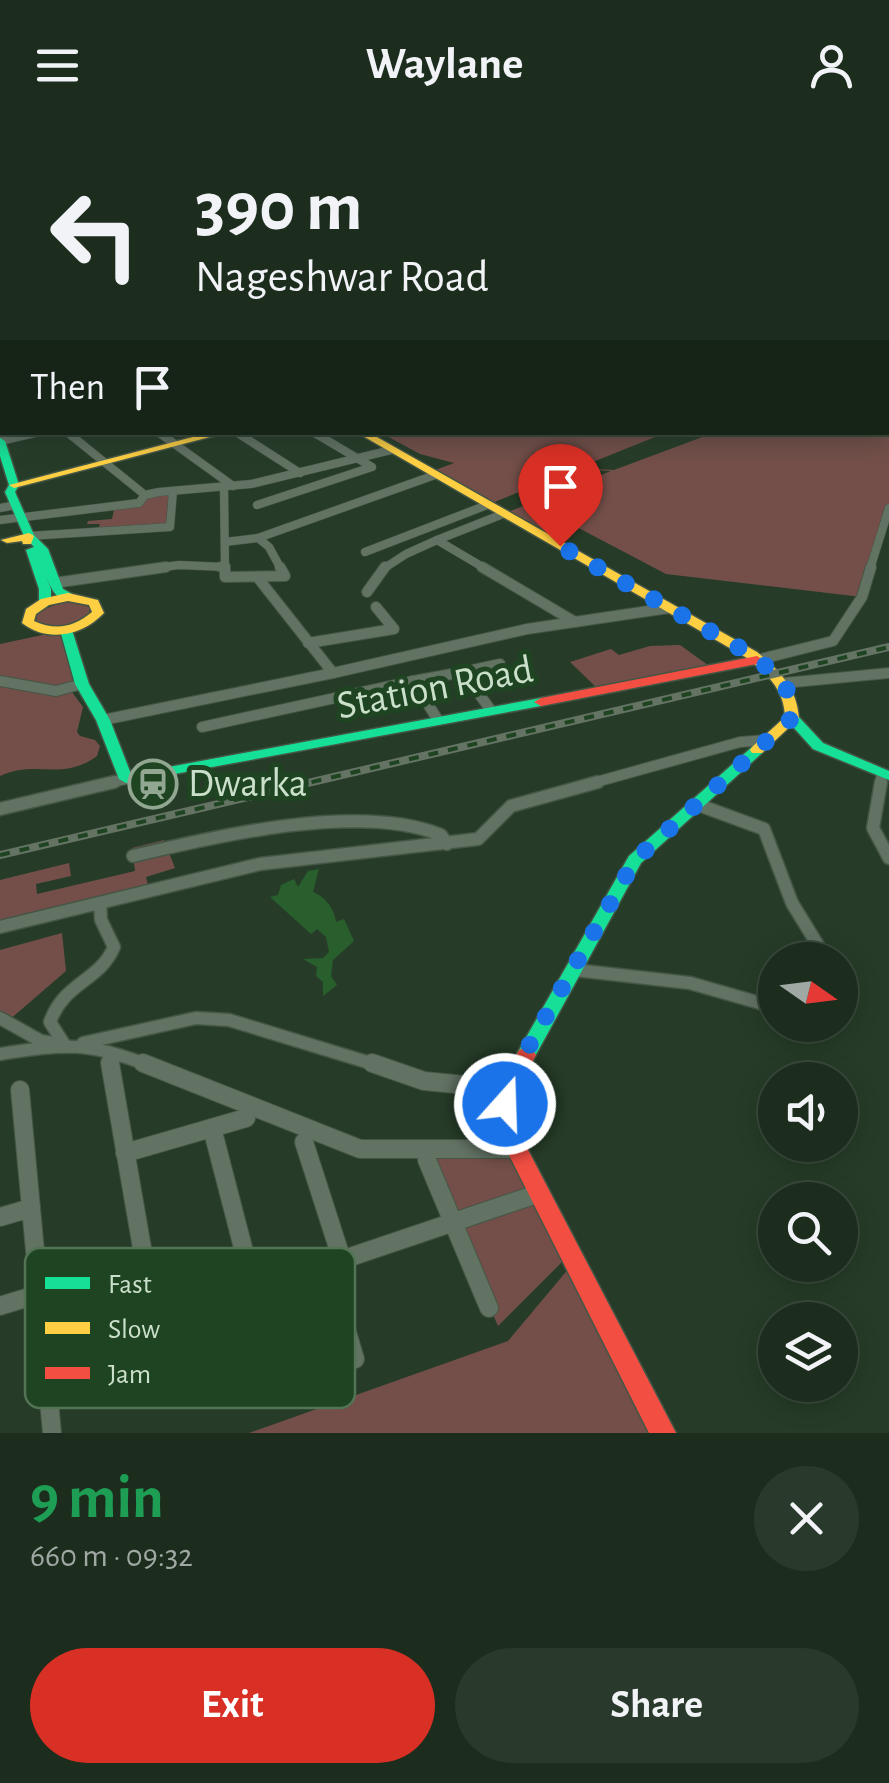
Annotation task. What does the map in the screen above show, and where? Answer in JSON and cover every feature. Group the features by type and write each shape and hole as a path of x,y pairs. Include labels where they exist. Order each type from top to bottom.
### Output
{"main road":[{"path":"11,496 102,461 212,435"},
{"path":"365,435 757,660 784,684 794,703 792,718 635,860 507,1089 506,1117 517,1149 664,1433"},
{"path":"1,445 11,496 45,589 45,602"},
{"path":"2,540 28,539 42,550 54,584 68,598"},
{"path":"88,600 98,608 94,618 66,630 42,630 28,623 30,612 45,602 88,600"},
{"path":"66,630 82,684 104,720 124,776"},
{"name":"Station Road","path":"124,776 216,765 757,660"},
{"path":"792,718 818,746 886,775"}],"street":[{"path":"1,445 30,435"},
{"path":"71,435 145,495"},
{"path":"162,435 228,486"},
{"path":"241,435 317,485"},
{"path":"257,505 372,467 318,435"},
{"path":"0,520 11,496 139,503 145,495 228,486 391,450"},
{"path":"225,542 258,538 436,476"},
{"path":"228,486 224,577 285,576 258,538"},
{"path":"28,539 170,527 174,491"},
{"path":"366,552 487,505"},
{"path":"757,660 833,641 862,597 889,508"},
{"path":"366,592 374,574 400,556 504,514"},
{"path":"438,540 575,622"},
{"path":"54,584 179,565 225,567"},
{"path":"258,578 333,674"},
{"path":"308,643 394,629 376,607"},
{"path":"104,720 575,622 670,608"},
{"path":"202,727 500,664"},
{"path":"463,672 490,709"},
{"path":"784,684 811,678 889,673"},
{"path":"1,678 56,691 82,684"},
{"path":"413,681 438,720"},
{"path":"0,927 260,864 478,840 512,806 740,742 766,740"},
{"path":"886,775 873,828 889,858"},
{"path":"0,810 124,776"},
{"path":"696,804 764,830 774,848 780,877 796,915 815,942"},
{"path":"133,856 231,832 305,822 415,827 442,835 447,844"},
{"path":"64,1044 50,1022 54,1003 68,987 102,968 114,946 101,920 100,902"},
{"path":"575,970 692,980 726,988 758,1002"},
{"path":"0,1018 42,1041 136,1059 360,1149 517,1149"},
{"path":"0,1054 196,1018 229,1020 305,1040 424,1081 507,1089"},
{"path":"108,1060 142,1248"},
{"path":"20,1090 35,1248"},
{"path":"125,1153 246,1118"},
{"path":"212,1128 236,1248"},
{"path":"304,1142 330,1248"},
{"path":"426,1160 489,1308"},
{"path":"355,1255 540,1193"},
{"path":"0,1217 31,1208"},
{"path":"0,1306 25,1298"},
{"path":"50,1408 52,1433"}],"shaded area":[{"path":"385,435 660,435 578,468 614,470 708,435 889,435 889,508 862,597 666,574 571,524 539,534 503,514 611,471 576,469 487,505 430,472 454,463 420,454"},
{"path":"173,491 170,527 98,530 100,524 87,524 112,519 115,506 139,503 145,495"},
{"path":"65,601 90,607 89,617 63,628 36,622 37,612"},
{"path":"66,630 82,684 69,688 83,707 77,732 100,746 97,756 72,768 25,769 0,776 0,644"},
{"path":"680,645 712,668 598,689 570,662 611,649 619,655 650,646"},
{"path":"164,840 175,868 146,877 148,885 0,931 0,880 69,863 71,876 36,884 37,894 135,871 132,848"},
{"path":"319,869 313,892 329,904 336,922 344,919 354,941 333,960 331,976 337,985 323,996 317,967 303,959 323,958 329,952 326,937 317,929 311,934 270,897 278,895 281,885 294,879 298,887 308,871"},
{"path":"62,933 66,971 8,1021 0,1018 0,950"},
{"path":"517,1149 571,1253 498,1326 422,1153"},
{"path":"575,1261 663,1433 249,1433 319,1408 355,1408 355,1395 508,1341"}],"railway":[{"path":"0,855 889,647"}],"traffic: fast":[{"path":"0,441 14,485 10,492 29,536 42,549 58,591 68,597"},
{"path":"32,550 45,589 45,602"},
{"path":"66,630 82,684 103,720 126,779 541,702"},
{"path":"792,718 818,746 889,776"},
{"path":"526,1055 635,860 757,750"}],"traffic: slow":[{"path":"14,485 213,435"},
{"path":"365,435 752,655 781,682 792,718 757,750"},
{"path":"7,540 29,536 27,542"},
{"path":"68,597 94,603 98,613 82,625 64,631 28,623 30,612 45,602 68,597"}],"traffic: jam":[{"path":"541,702 757,660"},
{"path":"526,1055 508,1100 517,1149 663,1433"}],"place":[{"name":"Dwarka","path":"153,784"}],"route":[{"path":"505,1104 513,1074 635,860 792,718 794,703 779,677 752,655 560,546"}]}
